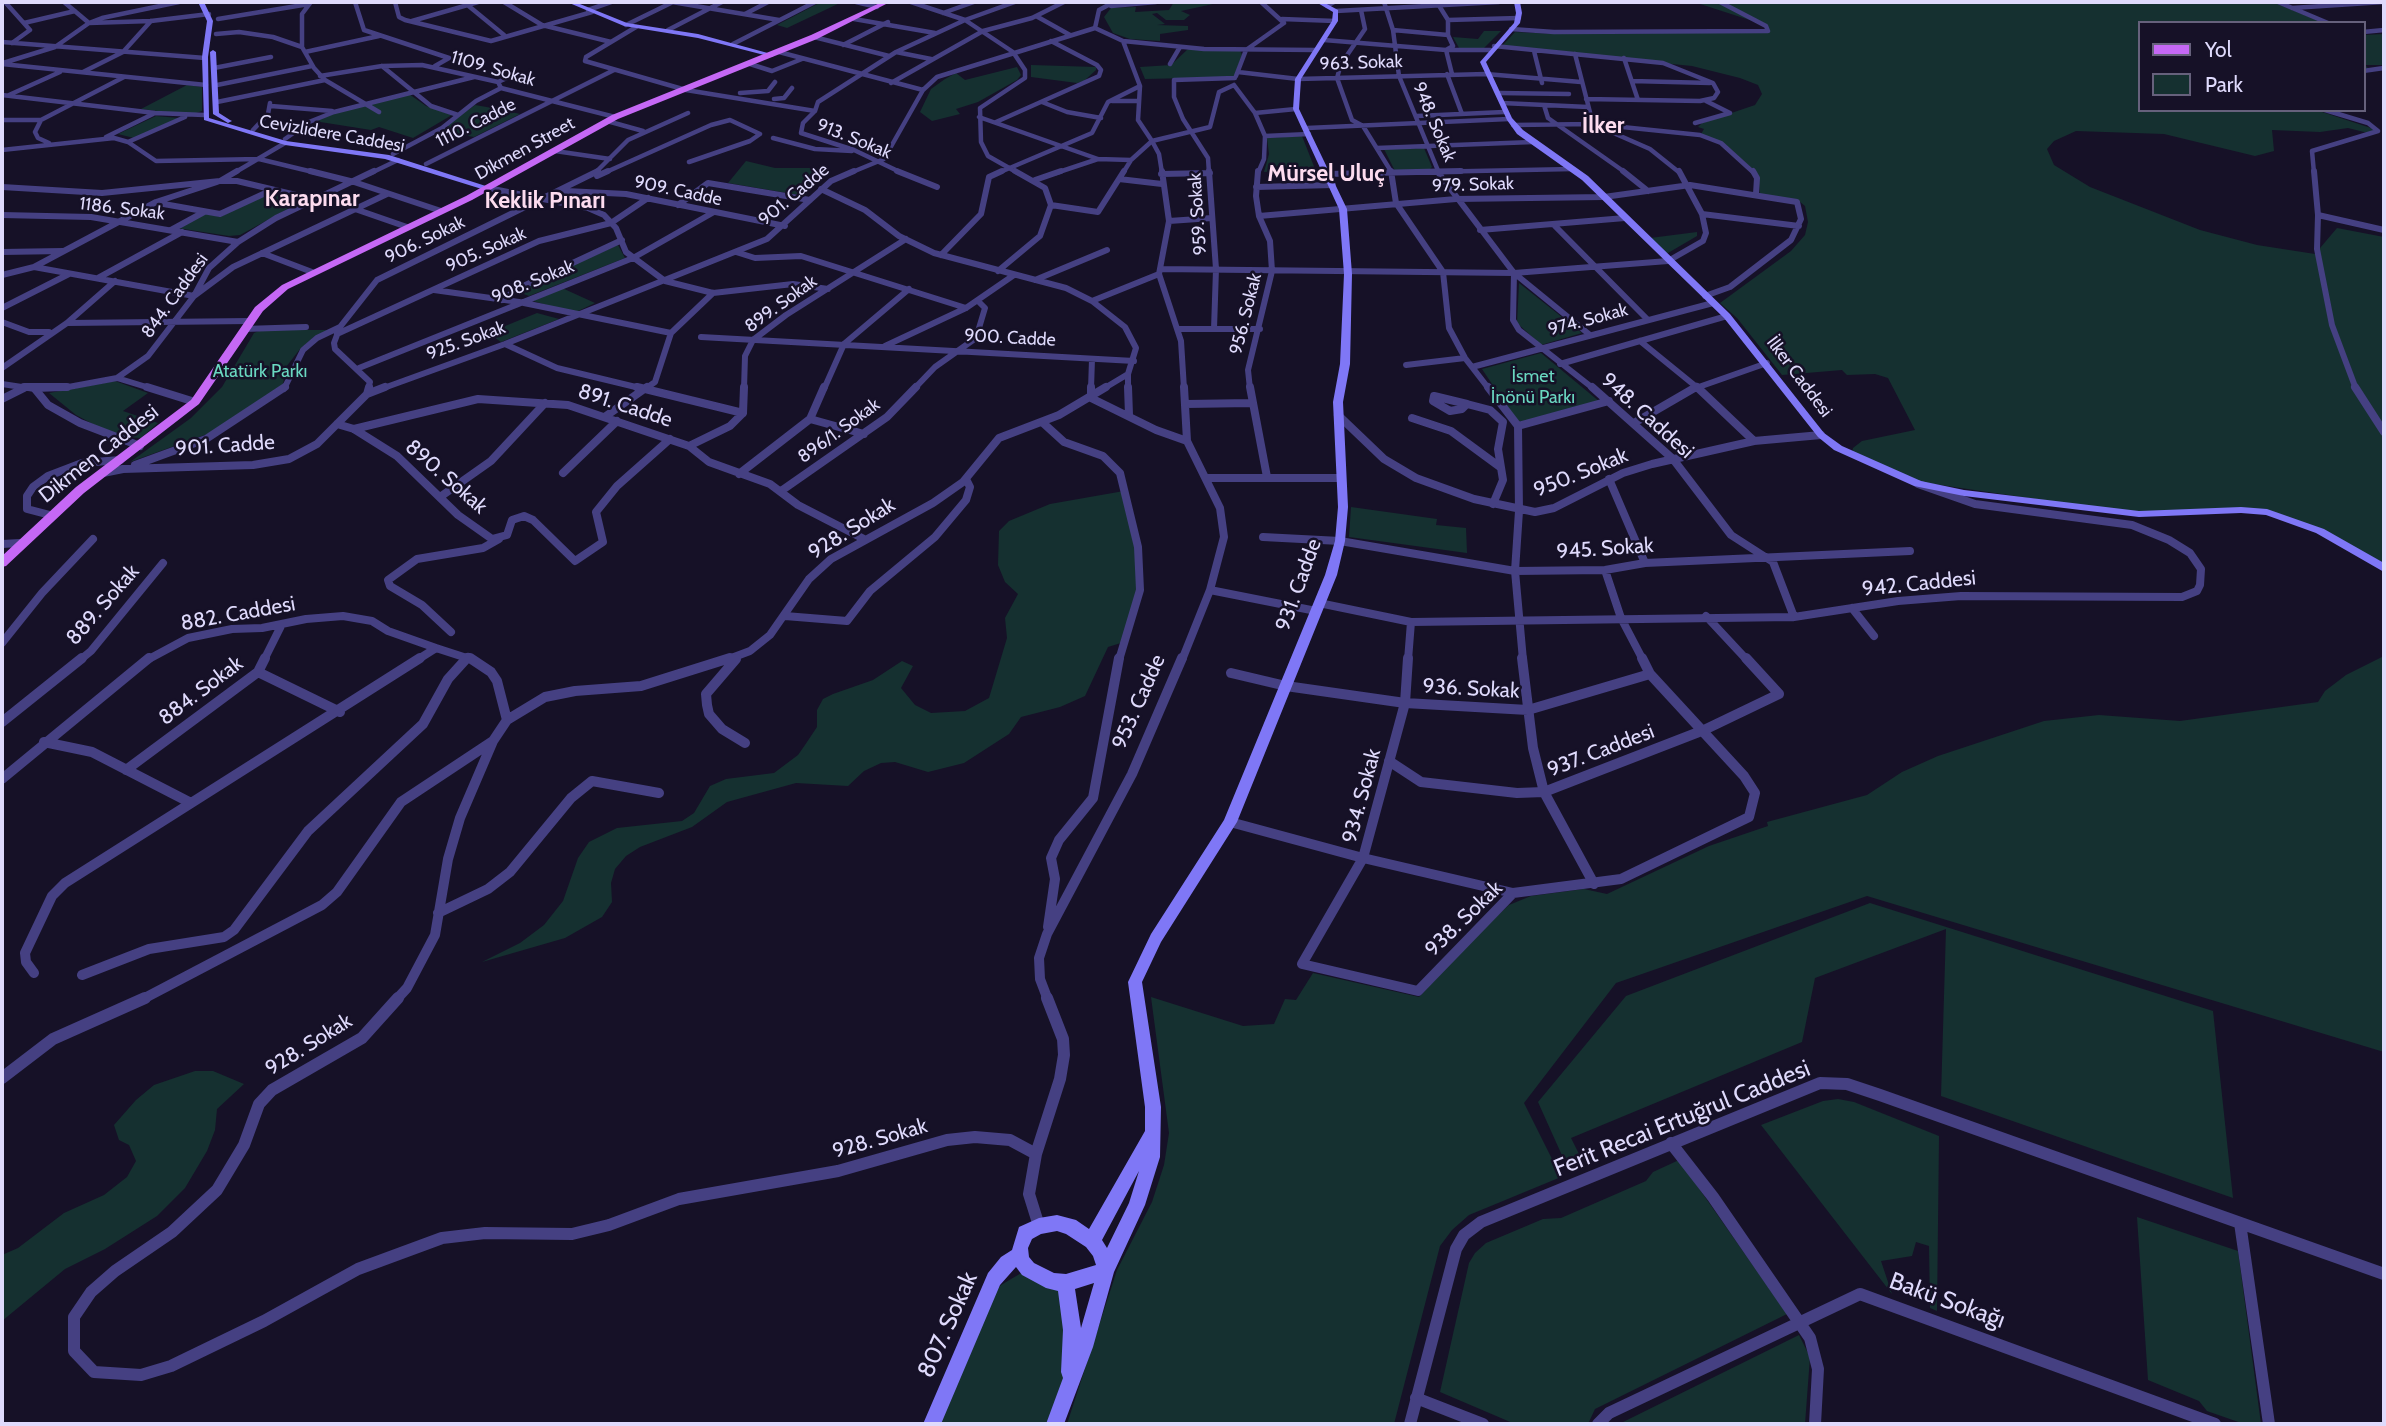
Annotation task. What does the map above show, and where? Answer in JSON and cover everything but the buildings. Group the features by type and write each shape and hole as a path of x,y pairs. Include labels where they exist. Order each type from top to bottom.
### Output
{"main road":[{"path":"201,2 209,14 205,117 217,116 217,85 209,58 218,19 210,2"},
{"path":"570,2 626,25 668,30 775,54"},
{"name":"Dikmen Street","path":"195,402 250,321 271,298 312,272 469,198 611,119 775,54 887,2"},
{"path":"1507,115 1499,93 1486,74 1483,62 1519,18 1517,2"},
{"path":"1296,109 1298,79 1324,40 1330,8"},
{"name":"931. Cadde","path":"1069,1387 1106,1270 1137,1205 1152,1157 1153,1107 1135,982 1156,938 1230,822 1318,607 1340,541 1343,506 1338,402 1345,364 1348,274 1343,209 1296,109"},
{"name":"İlker Caddesi","path":"1507,115 1533,142 1573,169 1604,197 1727,316 1767,363 1821,435 1853,457 1918,484 1964,493 2131,513 2267,512 2320,531 2384,568"},
{"name":"Cevizlidere Caddesi","path":"217,116 285,141"},
{"name":"Cevizlidere Caddesi","path":"205,117 285,141 396,157 490,187"},
{"name":"Cevizlidere Caddesi","path":"423,165 468,183 490,187"},
{"path":"468,183 473,189 469,198"},
{"name":"Dikmen Caddesi","path":"2,563 50,515 103,472 122,464 195,402"},
{"name":"931. Cadde","path":"1092,1241 1152,1133"},
{"path":"1057,1223 1070,1226 1092,1241 1100,1251 1106,1270 1066,1283 1052,1282 1028,1269 1021,1254 1025,1233 1039,1226 1057,1223"},
{"name":"807. Sokak","path":"932,1424 993,1279 1007,1263 1021,1254"},
{"path":"1055,1424 1069,1387 1072,1330 1066,1283"}],"street":[{"path":"5,2 31,32 12,43"},
{"path":"64,2 89,23 151,21 209,14"},
{"path":"144,2 150,7"},
{"path":"2,64 55,47 89,23 179,2"},
{"path":"355,2 364,30 449,58 433,67"},
{"path":"395,2 399,17 491,41 611,2"},
{"path":"410,21 466,3 478,2"},
{"path":"504,2 542,26 611,42 636,27"},
{"path":"626,25 672,2 779,20"},
{"path":"668,30 722,2"},
{"path":"744,14 768,2"},
{"path":"733,44 815,2"},
{"path":"856,2 877,6"},
{"path":"916,2 965,20 983,31 1013,52 1025,70 1025,78 982,105 979,117 984,153 1035,180 1050,194 1051,205 1040,236 998,271"},
{"path":"943,13 974,2"},
{"path":"815,111 818,102 896,52 965,20 1015,2"},
{"path":"891,83 983,31 1036,16 1064,2"},
{"path":"1095,28 1099,10 1114,2"},
{"path":"1106,6 1156,2"},
{"path":"1051,205 1098,212 1131,160 1152,141 1192,133 1213,123 1219,92 1236,78 1246,50 1284,23 1261,2"},
{"name":"948. Sokak","path":"1384,2 1393,30 1399,76 1437,171 1514,273 1590,335"},
{"path":"1436,2 1448,20 1448,35 1453,46 1446,50"},
{"path":"1282,19 1330,8 1387,10 1499,2"},
{"path":"1511,29 1554,32 1712,29 1768,31 1766,26 1720,2"},
{"path":"2278,2 2323,21"},
{"path":"2292,8 2384,2"},
{"path":"218,19 310,3"},
{"path":"310,3 302,14 304,49 312,66 322,78 379,112"},
{"path":"466,3 504,35"},
{"path":"259,4 260,12"},
{"path":"1352,120 1337,78 1341,64 1365,29 1361,10"},
{"path":"24,23 75,11"},
{"path":"1036,16 1070,35"},
{"path":"1448,20 1519,18"},
{"path":"854,19 888,22 936,33"},
{"path":"81,73 123,52 151,21"},
{"path":"843,45 888,22"},
{"path":"876,163 888,153 923,90 937,77 955,69 1095,28 1123,41 1180,47 1316,50"},
{"path":"1393,30 1448,35"},
{"path":"2365,32 2384,30"},
{"path":"216,34 239,32 274,37 304,49 382,36"},
{"path":"814,37 889,56"},
{"path":"1324,40 1446,50 1493,48 1663,63 1713,83 1718,93 1706,101"},
{"path":"996,122 1101,74 1100,68 1093,62 1051,41"},
{"path":"1110,100 1138,101 1140,86 1123,41"},
{"path":"2,42 209,58"},
{"name":"913. Sokak","path":"611,42 585,59 614,70 685,89 815,111"},
{"path":"1170,64 1180,47"},
{"path":"1446,50 1449,74 1462,114"},
{"path":"1534,51 1545,94"},
{"path":"896,52 931,60"},
{"path":"775,54 803,58 923,90"},
{"path":"1092,301 1160,271 1216,269 1348,274 1514,273 1668,261 1703,241 1706,233 1702,214 1690,185 1678,169 1657,153 1593,124 1575,54"},
{"path":"214,68 271,57"},
{"path":"750,64 772,71 803,58"},
{"path":"1624,58 1638,100"},
{"path":"2,64 206,85"},
{"name":"1109. Sokak","path":"217,102 382,66 411,64 478,76 498,82 501,88 551,100 643,131"},
{"path":"217,85 312,66"},
{"path":"382,66 389,68 412,92 431,106 458,115"},
{"path":"2365,71 2384,68"},
{"name":"1110. Cadde","path":"423,165 614,70"},
{"path":"5,97 61,71"},
{"path":"498,82 518,73"},
{"name":"963. Sokak","path":"1236,78 1486,74 1581,82"},
{"path":"2,275 34,267 156,202 220,181 259,159 309,122 334,111 478,76"},
{"path":"2,120 41,120 124,77"},
{"path":"1236,78 1265,136 1352,120 1363,126 1392,173 1396,203 1443,272 1449,328 1472,368 1518,426 1519,511 1515,571 1533,748 1544,792 1594,884"},
{"name":"959. Sokak","path":"1214,329 1216,269 1210,173 1206,153 1177,105 1174,80 1236,78"},
{"path":"1632,81 1713,83"},
{"name":"913. Sokak","path":"724,94 768,91 775,82"},
{"path":"941,255 981,214 989,177 1091,133 1110,100 1140,86"},
{"name":"844. Caddesi","path":"2,384 35,389 80,387 117,378 149,356 194,296 209,268 238,242 276,218 317,200 396,157 501,88"},
{"name":"913. Sokak","path":"758,100 784,98 792,88"},
{"path":"267,93 271,106"},
{"path":"1499,93 1569,94"},
{"path":"5,97 205,117"},
{"path":"1586,99 1706,101 1730,113 1695,123"},
{"name":"953. Cadde","path":"1039,1226 1029,1194 1036,1154 1060,1079 1064,1055 1063,1039 1040,979 1039,958 1047,934 1066,903 1132,774 1210,590 1220,562 1224,523 1206,478 1187,441 1185,364 1178,329 1160,271 1169,221 1159,154 1138,120 1138,101"},
{"path":"1042,102 1067,112 1101,118"},
{"path":"271,106 334,111"},
{"path":"253,130 271,106"},
{"path":"1418,120 1507,115 1544,106 1588,107"},
{"path":"1544,106 1548,118 1555,124 1602,154 1647,191"},
{"path":"1255,113 1296,109"},
{"name":"913. Sokak","path":"815,111 803,123 801,133 854,150 876,163 937,187"},
{"path":"2331,112 2368,123 2378,131 2312,151 2318,215 2317,249 2332,325 2360,397 2384,432"},
{"path":"104,138 155,113"},
{"path":"585,180 628,140 688,113"},
{"path":"1307,128 1363,126 1462,114 1507,115 1555,124 1593,124 1692,133 1715,139 1756,174 1756,194"},
{"path":"128,142 184,116"},
{"path":"979,117 1098,159 1131,160"},
{"path":"41,120 35,132 38,138 50,144"},
{"path":"585,180 711,125 730,120 760,134 750,141 689,162"},
{"name":"956. Sokak","path":"1265,136 1264,159 1258,170 1256,187 1259,216 1270,241 1272,271 1260,329 1249,360 1251,403 1267,477"},
{"path":"2,150 104,138 128,142 150,159 160,162 259,159 354,181 441,211"},
{"path":"773,138 815,149 844,153 854,150"},
{"path":"1377,148 1533,142"},
{"path":"555,151 610,159"},
{"path":"1035,180 1098,159"},
{"name":"901. Cadde","path":"576,315 768,239 821,190 844,174 876,163"},
{"path":"1256,187 1392,173 1573,169"},
{"path":"1161,174 1210,173"},
{"path":"1119,179 1162,184"},
{"name":"906. Sokak","path":"339,331 382,276 585,180"},
{"path":"2,187 102,193 237,181 317,200"},
{"path":"678,205 708,183 810,200"},
{"name":"979. Sokak","path":"1259,216 1456,199 1604,197 1690,185 1795,200 1800,212 1799,226"},
{"path":"490,187 540,200 589,208 604,215 622,240 626,252 665,281 713,293 793,284 828,289"},
{"path":"156,202 204,212 225,213 272,190"},
{"path":"821,190 864,209 906,239 941,255 1066,288 1092,301 1125,327 1136,348 1135,361"},
{"name":"909. Cadde","path":"564,191 648,198 785,226"},
{"path":"34,267 194,296 225,273 262,253 387,194"},
{"name":"905. Sokak","path":"339,331 539,241 611,223 648,198"},
{"path":"355,209 407,227"},
{"path":"171,230 204,212"},
{"name":"908. Sokak","path":"359,368 633,258 713,212"},
{"path":"1702,214 1799,226"},
{"name":"1186. Sokak","path":"2,215 122,221 238,242"},
{"path":"2318,215 2384,230"},
{"path":"1169,221 1212,218"},
{"path":"1480,230 1555,226 1625,218"},
{"path":"1555,226 1648,320"},
{"name":"974. Sokak","path":"1472,368 1648,320 1709,300 1775,256 1791,240 1799,226"},
{"path":"99,278 182,232"},
{"name":"899. Sokak","path":"743,413 745,356 754,340 906,239"},
{"path":"502,300 519,288 622,240"},
{"path":"1034,280 1107,250"},
{"path":"2,252 64,251"},
{"path":"736,252 755,258 801,256 966,308"},
{"path":"262,253 312,272"},
{"path":"2,308 70,273"},
{"name":"948. Caddesi","path":"1514,273 1513,320 1541,349 1609,401 1673,458 1720,523 1741,542 1768,557"},
{"name":"900. Cadde","path":"884,346 931,327 966,308 1014,275"},
{"path":"2,368 67,323 115,281"},
{"path":"739,474 810,419 844,344 909,289"},
{"path":"433,290 519,302 671,334"},
{"path":"606,416 646,390 659,375 671,334 713,293"},
{"name":"896/1. Sokak","path":"780,491 887,417 935,367 962,351 976,338 985,308 978,301"},
{"name":"925. Sokak","path":"367,394 576,315"},
{"path":"1560,364 1727,316"},
{"path":"67,323 171,324 250,321"},
{"path":"2,322 29,332 51,332"},
{"path":"244,329 306,327"},
{"path":"1178,329 1260,329"},
{"path":"339,331 335,349 359,368 370,382 367,394"},
{"path":"50,515 27,509 27,496 33,487 64,469 82,463 122,464 206,439 285,388 303,351 317,338 339,331"},
{"name":"900. Cadde","path":"701,337 1135,361"},
{"path":"1640,341 1697,387 1754,441"},
{"path":"505,344 540,363 743,413"},
{"path":"1406,365 1465,358"},
{"path":"1092,359 1091,398 1156,430 1187,441"},
{"name":"928. Sokak","path":"1036,1154 1010,1140 975,1137 947,1140 838,1171 679,1199 609,1225 572,1234 485,1233 442,1238 403,1250 358,1269 264,1321 171,1366 141,1375 119,1376 94,1372 74,1350 72,1336 75,1317 90,1292 196,1213 217,1190 244,1145 259,1104 272,1090 342,1052 362,1038 407,988 425,960 435,935 460,818 493,741 507,720 535,701 556,694 640,686 737,657 771,635 796,595 821,567 863,539 933,503 967,479 999,438 1042,422 1091,398 1128,374 1135,361"},
{"path":"1634,424 1697,387 1767,363"},
{"path":"1128,374 1129,415"},
{"path":"117,378 195,402"},
{"path":"2,400 24,388"},
{"path":"35,389 48,404 80,423 140,446"},
{"name":"901. Cadde","path":"122,464 270,463 303,452 367,394"},
{"name":"891. Cadde","path":"354,429 478,399 568,405 689,446 709,462 780,491 798,505 863,539"},
{"path":"1518,426 1609,401"},
{"path":"440,497 491,461 545,403"},
{"path":"1186,404 1251,403"},
{"path":"1466,404 1490,410 1503,422 1498,449 1503,480 1493,504"},
{"path":"689,446 730,426 743,413"},
{"name":"950. Sokak","path":"1338,415 1370,447 1406,474 1493,504 1535,512 1554,508 1609,479 1673,458 1754,441 1821,435"},
{"path":"1412,418 1451,431 1500,467"},
{"path":"810,419 864,434"},
{"path":"563,473 617,421"},
{"path":"1042,422 1064,442 1103,457 1120,473 1138,547 1140,590 1113,680 1093,798 1059,840 1051,858 1055,879 1047,934"},
{"name":"890. Sokak","path":"337,424 354,429 397,456 440,497 492,538 507,535 512,520 524,516 533,520 575,561 603,542 596,512 617,486 670,439"},
{"path":"1206,478 1341,478"},
{"path":"785,616 847,621 870,591 935,537 966,500 970,487 967,479"},
{"path":"1609,479 1644,563"},
{"name":"942. Caddesi","path":"1210,590 1411,622 1706,616 1794,617 1898,601 2000,594 2182,597 2197,592 2200,585 2200,569 2190,553 2169,540 2132,525 1975,504 1937,493 1918,484"},
{"name":"945. Sokak","path":"1263,537 1340,541 1515,571 1605,570 1644,563 1910,551"},
{"path":"452,632 422,605 390,586 387,580 417,559 483,548 500,538"},
{"path":"2,643 42,593 93,539"},
{"path":"2,544 20,543"},
{"path":"1768,557 1773,562 1794,617"},
{"name":"889. Sokak","path":"2,722 90,651 163,562"},
{"path":"1605,570 1621,618 1650,674 1704,730"},
{"path":"1852,608 1874,636"},
{"name":"937. Caddesi","path":"1390,761 1422,782 1517,793 1544,792 1704,730 1779,694 1706,616"},
{"name":"882. Caddesi","path":"3,777 44,741 167,646 207,633 281,626 306,619 355,617 372,621 388,631 436,648 468,657"},
{"name":"934. Sokak","path":"1302,964 1363,858 1405,702 1411,622"},
{"name":"884. Sokak","path":"125,770 258,673 281,626"},
{"path":"34,973 26,962 25,953 52,897 74,877 340,712 436,648"},
{"path":"82,975 170,943 224,937 243,919 308,831 423,724 448,679 468,657 495,676 507,720"},
{"path":"737,657 706,694 707,705 709,714 722,729 745,743"},
{"path":"258,673 340,712"},
{"path":"1231,673 1286,686"},
{"name":"936. Sokak","path":"1286,686 1405,702 1528,710 1650,674"},
{"name":"938. Sokak","path":"1302,964 1418,991 1513,893 1621,879 1749,817 1754,807 1755,793 1744,776 1704,730"},
{"path":"44,741 92,752 191,803"},
{"path":"2,1078 53,1039 116,1009 155,995 230,952 322,905 337,892 401,802 493,741"},
{"path":"438,913 488,889 510,872 571,798 592,782 617,783 659,793"},
{"path":"1230,822 1363,858 1513,893"},
{"path":"224,937 230,952"},
{"name":"Ferit Recai Ertuğrul Caddesi","path":"1410,1424 1456,1249 1464,1235 1481,1222 1820,1083 1847,1084 2384,1274"},
{"path":"1671,1143 1810,1338 1818,1370 1815,1424"},
{"path":"2240,1223 2269,1424"},
{"name":"Bakü Sokağı","path":"1598,1424 1609,1413 1860,1294 2215,1424"},
{"path":"1416,1398 1483,1424"}],"green space":[{"path":"821,2 842,2 787,28 777,25"},
{"path":"1174,2 1222,2 1181,11 1190,15 1184,20 1166,20 1157,13 1152,14 1165,24 1157,25 1188,26 1188,30 1160,34 1160,41 1130,39 1113,33 1104,17 1111,8 1136,7 1135,12 1169,10"},
{"path":"1694,2 2273,2 2318,21 2138,21 2138,112 2322,112 2377,131 2372,134 2348,128 2320,132 2272,130 2274,151 2255,156 2164,134 2076,131 2054,141 2047,149 2054,165 2090,187 2200,230 2257,245 2315,254 2337,228 2384,237 2384,565 2272,512 2117,511 1920,482 1852,454 1853,448 1862,441 1915,430 1888,378 1875,374 1847,375 1842,370 1782,375 1737,318 1720,303 1791,251 1805,235 1808,222 1805,206 1799,201 1760,195 1758,174 1727,146 1701,134 1704,129 1698,127 1702,123 1755,105 1762,94 1758,85 1692,66 1501,47 1515,32 1768,32 1762,24"},
{"path":"1484,31 1501,31 1484,48 1459,48 1453,37 1478,39"},
{"path":"2384,34 2384,65 2365,65 2365,35"},
{"path":"1188,49 1240,50 1242,55 1234,77 1145,79 1140,67 1171,65"},
{"path":"1031,65 1096,67 1096,70 1084,81 1077,83 1031,77"},
{"path":"1017,67 1021,75 1017,80 978,102 956,109 960,114 932,121 920,112 931,89 956,73 965,80"},
{"path":"187,85 202,87 202,111 190,115 141,109"},
{"path":"409,94 426,106 452,115 413,138 379,127 371,130 314,121 336,112"},
{"path":"475,105 520,114 474,137 439,131"},
{"path":"156,116 179,118 134,138 118,134"},
{"path":"1302,136 1315,169 1264,172 1269,154 1267,138"},
{"path":"1424,148 1432,167 1429,170 1395,171 1384,149"},
{"path":"746,161 775,168 821,168 827,173 805,196 728,183"},
{"path":"269,192 306,199 240,235 229,236 177,228 204,213 220,217"},
{"path":"1697,232 1697,236 1668,253 1663,252 1650,238"},
{"path":"618,245 625,258 529,296 521,293 522,289"},
{"path":"1519,283 1582,333 1541,345 1517,323"},
{"path":"562,288 595,303 574,313 533,301"},
{"path":"537,313 559,319 501,342 488,333"},
{"name":"Atatürk Parkı","path":"261,330 328,330 300,349 286,367 283,384 271,395 213,432 130,462 191,418 222,387 254,333"},
{"name":"İsmet İnönü Parkı","path":"1541,353 1600,402 1526,423 1516,420 1482,369"},
{"path":"115,381 148,393 123,411 158,423 141,438 126,437 104,430 76,415 49,393"},
{"path":"1124,491 1138,547 1140,590 1124,642 1108,647 1085,696 1060,707 1021,717 1009,734 964,763 928,772 895,762 881,763 864,771 848,786 796,783 727,802 692,827 640,847 626,856 615,869 611,883 612,902 602,917 565,938 482,962 520,943 544,925 563,901 578,858 589,842 617,828 682,821 694,813 710,786 726,779 774,773 798,755 817,727 817,710 823,699 873,680 902,661 913,666 901,688 915,705 931,713 965,711 989,698 1007,638 1005,618 1018,594 1005,582 998,565 999,531 1009,521 1050,504"},
{"path":"1351,507 1437,519 1436,525 1466,528 1467,553 1349,537"},
{"path":"2384,656 2384,1052 1867,896 1616,983 1524,1103 1561,1177 1469,1215 1452,1230 1440,1246 1394,1424 1067,1424 1117,1270 1152,1202 1164,1165 1169,1133 1151,997 1243,1026 1274,1024 1285,999 1296,1000 1313,973 1419,997 1474,937 1509,905 1531,896 1584,889 1607,894 1709,846 1768,826 1767,822 1867,795 1902,772 1938,756 2044,721 2099,715 2180,721 2318,702 2325,691 2346,675"},
{"path":"1870,903 2213,1011 2233,1198 1941,1096 1946,929 1815,978 1802,1042 1571,1138 1585,1166 1569,1171 1538,1102 1626,996"},
{"path":"195,1071 213,1071 244,1084 217,1109 215,1130 207,1151 185,1188 157,1216 105,1249 65,1269 2,1321 2,1255 18,1248 64,1213 104,1195 127,1177 136,1161 129,1145 119,1140 114,1125 136,1100 154,1085"},
{"path":"1838,1099 1854,1102 1939,1136 1937,1311 1930,1308 1929,1246 1916,1242 1912,1256 1881,1261 1892,1294 1761,1125 1823,1101"},
{"path":"1679,1160 1787,1314 1595,1409 1588,1424 1515,1424 1440,1392 1469,1263 1475,1253 1486,1243 1543,1219 1561,1218 1646,1181 1653,1172"},
{"path":"2137,1217 2238,1251 2261,1424 2244,1424 2207,1411 2199,1401 2148,1380"},
{"path":"1028,1269 1066,1283 1069,1387 1055,1424 932,1424 981,1307 1001,1285"},
{"path":"1799,1335 1810,1357 1805,1424 1619,1424"}],"district":[{"name":"İlker","path":"1603,126"},
{"name":"Mürsel Uluç","path":"1326,174"},
{"name":"Karapınar","path":"312,199"},
{"name":"Keklik Pınarı","path":"545,201"}]}
